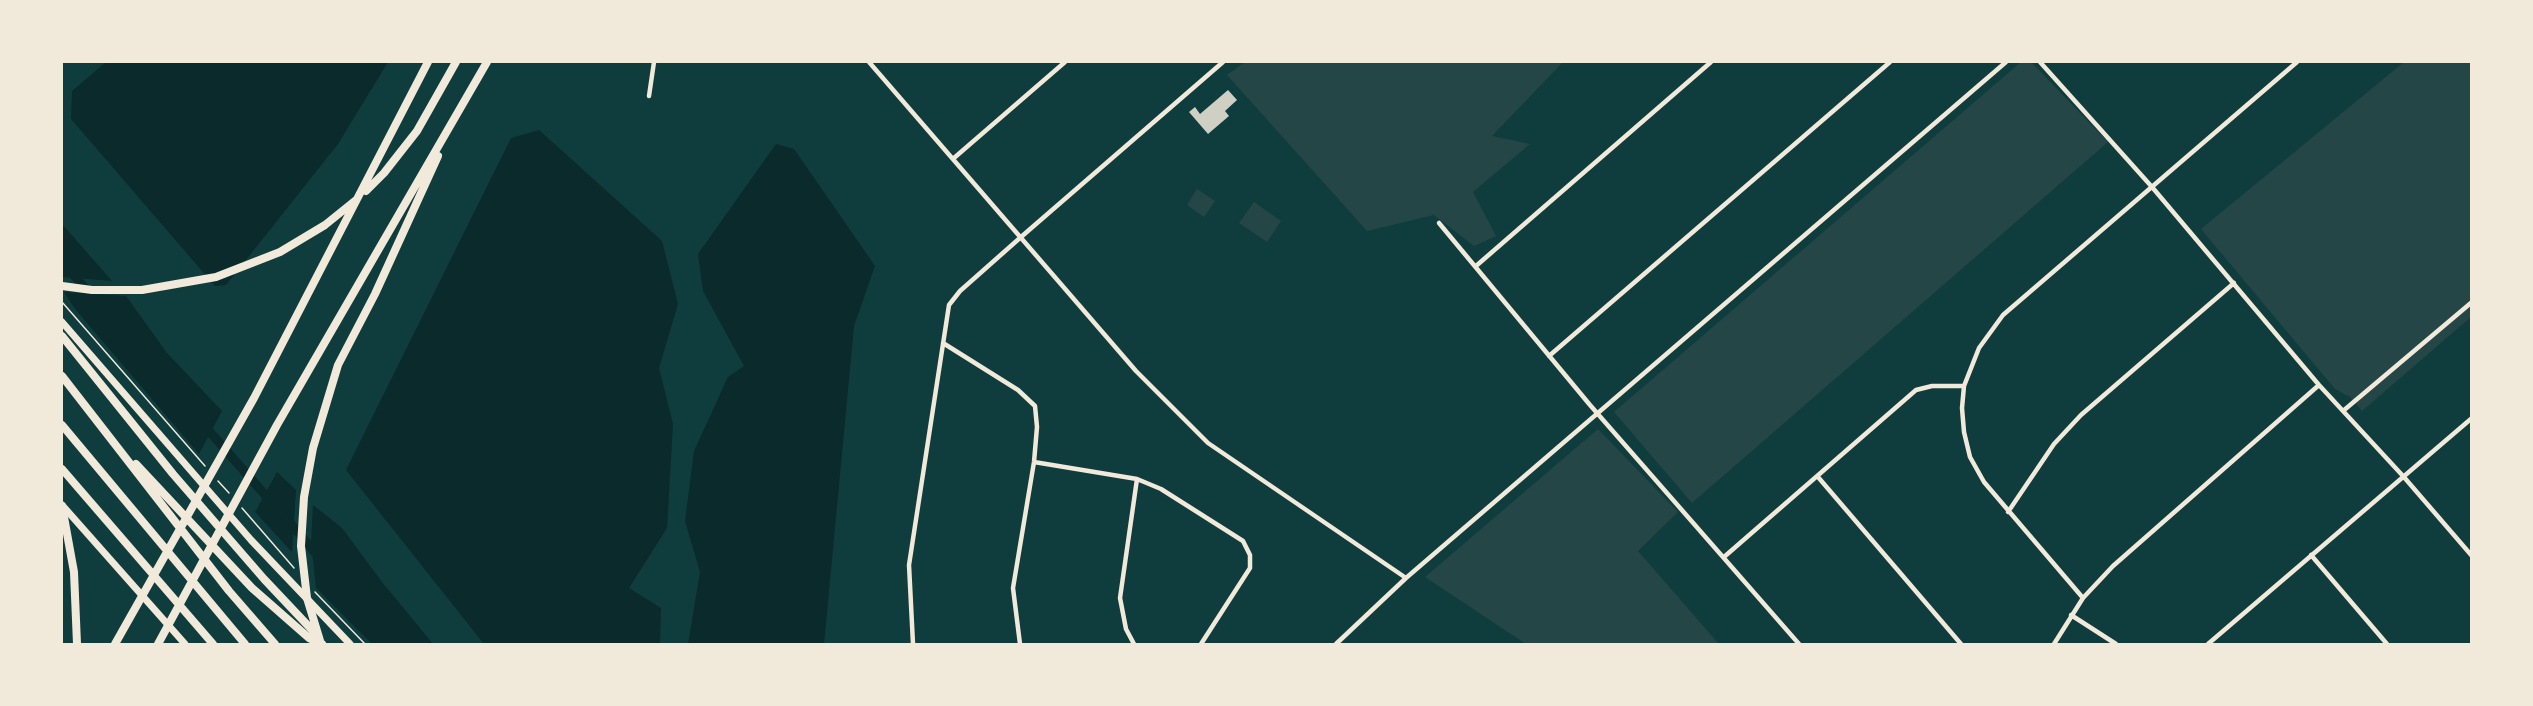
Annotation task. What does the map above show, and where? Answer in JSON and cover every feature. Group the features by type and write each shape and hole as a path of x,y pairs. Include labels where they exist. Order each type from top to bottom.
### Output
{"highway":[{"path":"115,645 254,398 428,62"},
{"path":"62,286 118,291 165,288 216,277 280,252 340,213 384,173 417,131 456,62"},
{"path":"159,643 277,425 487,62"},
{"path":"322,645 307,598 301,546 306,479 317,434 338,365 375,294 460,109"},
{"path":"62,336 173,474 264,579 314,632 322,645"},
{"path":"62,376 229,591 275,645"},
{"path":"62,425 246,645"},
{"path":"104,431 228,564 300,631 322,645"},
{"path":"62,469 213,645"},
{"path":"62,506 74,572 77,645"}],"main road":[{"path":"62,322 251,540 350,645"},
{"path":"62,506 185,645"}],"street":[{"path":"650,96 654,62"},
{"path":"869,62 1136,371 1208,443 1406,578"},
{"path":"954,158 1065,62"},
{"path":"913,645 909,611 909,565 946,312 954,298 1021,237 1223,62"},
{"path":"1476,266 1711,62"},
{"path":"1549,356 1890,62"},
{"path":"1335,645 1406,578 2006,62"},
{"path":"2040,62 2152,187 2319,385 2403,476 2472,556"},
{"path":"2083,598 2008,512 1984,482 1970,457 1962,408 1964,386 1979,348 2003,315 2297,62"},
{"path":"1439,223 1598,414 1799,645"},
{"path":"2008,512 2054,444 2081,415 2234,283"},
{"path":"2343,411 2472,302"},
{"path":"943,343 1018,390 1035,406 1037,427 1034,462 1013,588 1020,645"},
{"path":"2054,645 2083,598 2113,566 2319,385"},
{"path":"1724,557 1916,390 1964,386"},
{"path":"2208,645 2472,418"},
{"path":"1034,462 1137,479 1161,489 1243,541 1250,555 1250,568 1201,645"},
{"path":"1818,477 1961,645"},
{"path":"1134,645 1126,629 1120,598 1137,479"},
{"path":"2311,555 2387,645"},
{"path":"2071,615 2116,645"}],"shaded area":[{"path":"106,62 388,62 338,144 226,285 215,286 71,119 72,91"},
{"path":"1245,62 1563,62 1492,136 1530,144 1473,192 1496,236 1474,246 1434,215 1367,231 1227,75"},
{"path":"2021,62 2031,62 2108,142 1692,503 1614,412"},
{"path":"2404,62 2471,62 2471,317 2362,411 2350,397 2335,389 2201,229"},
{"path":"539,130 662,241 678,304 659,368 673,424 667,528 629,588 661,608 660,644 484,644 346,470 511,138"},
{"path":"776,144 794,149 875,266 854,326 824,644 688,644 700,572 685,521 694,451 728,377 744,366 703,291 698,254"},
{"path":"1197,189 1215,201 1204,217 1187,205"},
{"path":"1254,202 1281,221 1267,242 1239,223"},
{"path":"62,224 112,281 62,277"},
{"path":"64,292 126,296 167,353 222,411 199,454 75,309"},
{"path":"1598,429 1678,512 1638,551 1719,644 1526,644 1425,577"},
{"path":"277,472 296,490 292,552 255,512"},
{"path":"313,505 342,528 382,582 433,644 372,644 316,588 311,542"}],"building":[{"path":"1228,90 1237,100 1225,111 1229,116 1208,134 1189,112 1195,107 1200,114"}],"waterway":[{"path":"62,261 99,305"},
{"path":"203,424 273,504"},
{"path":"286,518 318,556"}]}
